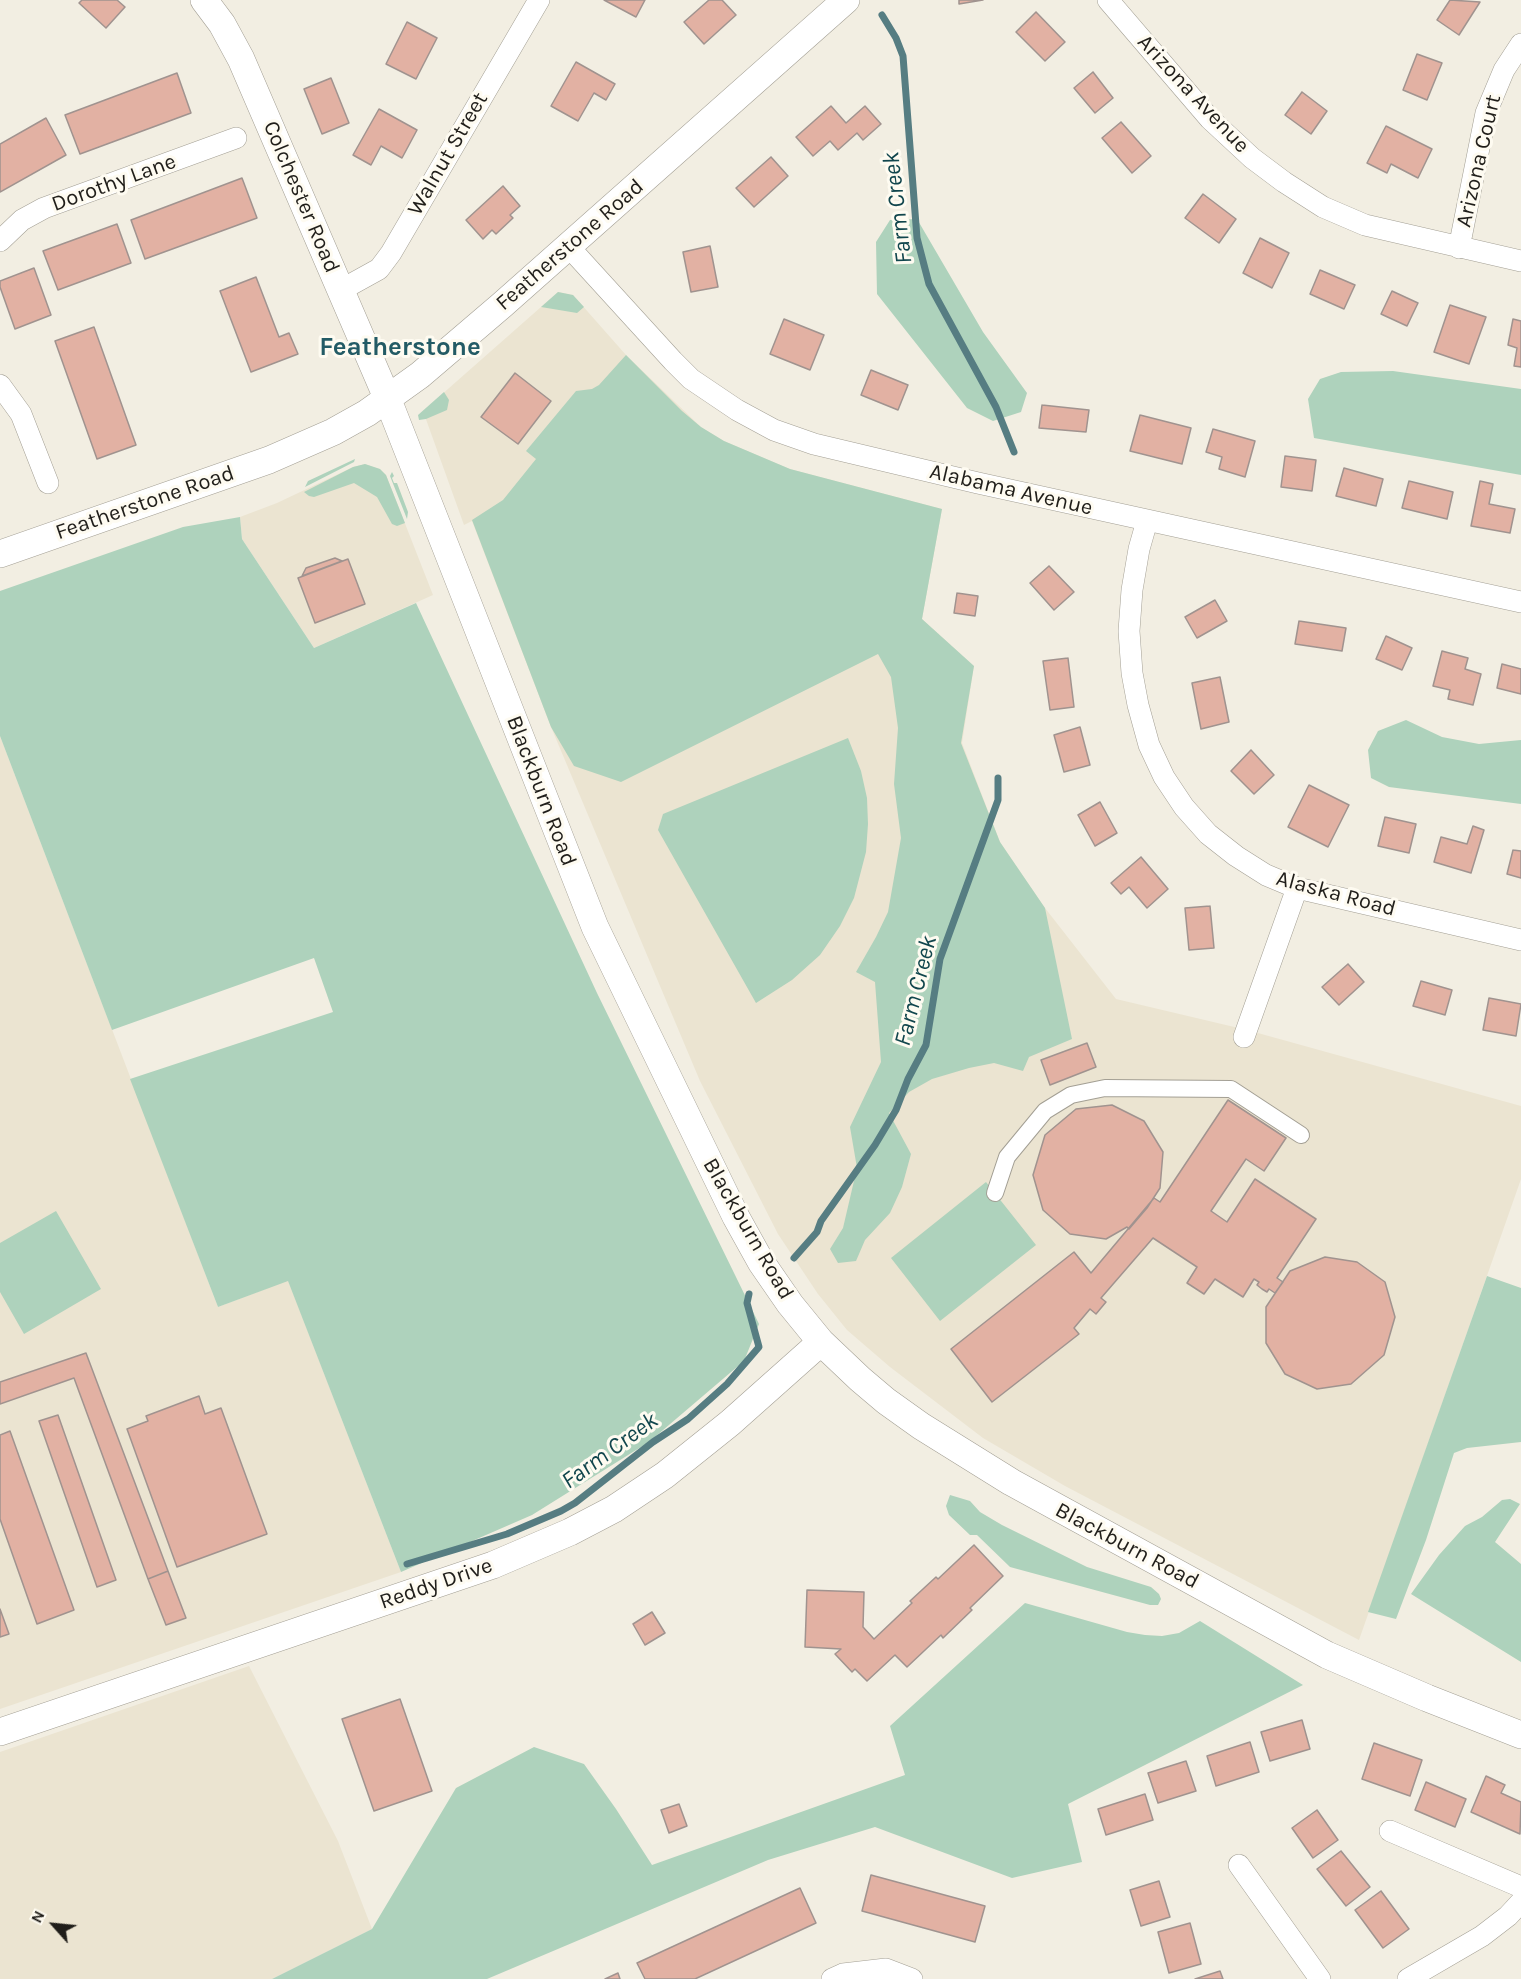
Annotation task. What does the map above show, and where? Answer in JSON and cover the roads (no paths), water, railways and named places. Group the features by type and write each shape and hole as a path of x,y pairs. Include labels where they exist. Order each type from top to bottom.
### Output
{"street":[{"name":"Colchester Road","path":"204,0 222,24 241,59 388,399"},
{"name":"Walnut Street","path":"341,290 373,273 391,253 539,0"},
{"name":"Featherstone Road","path":"0,554 279,456 333,432 388,399 441,358 569,247 846,0"},
{"name":"Arizona Avenue","path":"1108,0 1210,119 1252,158 1323,207 1365,225 1521,261"},
{"name":"Arizona Court","path":"1459,248 1491,97 1504,70 1521,44"},
{"name":"Dorothy Lane","path":"0,241 22,220 44,208 236,138"},
{"name":"Alabama Avenue","path":"569,247 691,379 736,410 774,430 814,444 978,483 1521,602"},
{"path":"0,385 21,414 48,483"},
{"name":"Blackburn Road","path":"388,399 595,927 735,1217 784,1296 821,1342 860,1379 921,1426 1059,1510 1327,1654 1460,1712 1521,1735"},
{"name":"Alaska Road","path":"1147,521 1139,549 1132,590 1130,632 1134,684 1149,745 1164,777 1184,807 1208,834 1236,856 1266,875 1297,888 1521,940"},
{"path":"1244,1037 1297,888"},
{"path":"995,1193 1007,1157 1042,1114 1071,1095 1105,1088 1231,1089 1301,1135"},
{"name":"Reddy Drive","path":"0,1732 493,1565 570,1532 614,1509 665,1475 730,1423 821,1342"},
{"path":"1390,1831 1521,1887"},
{"path":"1239,1865 1320,1979"},
{"path":"1408,1979 1482,1936 1508,1916 1521,1902"},
{"path":"832,1979 843,1974 885,1969 912,1979"}],"waterway":[{"name":"Farm Creek","path":"882,15 896,38 903,56 917,238 929,284 996,407 1014,452"},
{"name":"Farm Creek","path":"794,1258 817,1232 821,1221 875,1145 896,1110 908,1079 926,1045 940,959 998,800 998,778"},
{"name":"Farm Creek","path":"407,1564 507,1534 561,1511 575,1503 653,1442 688,1419 727,1384 759,1347 747,1303 749,1294"}],"district":[{"name":"Featherstone","path":"400,348"}]}
